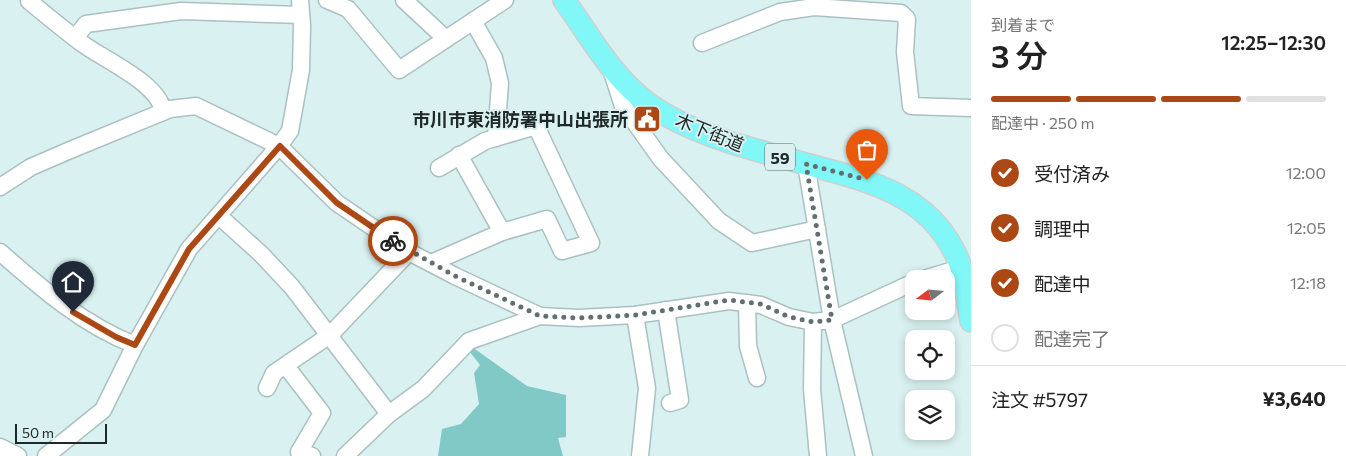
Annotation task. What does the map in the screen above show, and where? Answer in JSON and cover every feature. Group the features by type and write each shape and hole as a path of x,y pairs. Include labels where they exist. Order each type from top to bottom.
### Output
{"main road":[{"name":"木下街道","path":"564,0 609,65 649,104 689,126 712,136 867,180 897,193 921,209 947,238 964,272 971,321"}],"street":[{"path":"327,0 351,5 399,70 473,21 493,3"},
{"path":"404,0 446,39"},
{"path":"29,1 75,38 141,81 162,104 163,112"},
{"path":"702,43 777,6 814,6 901,13 907,19 905,52 911,106 971,108"},
{"path":"46,456 103,410 135,345 189,249 280,146 290,131 301,70 301,8 181,11 86,24 75,38"},
{"path":"473,21 494,58 500,83 496,138"},
{"path":"609,65 623,106 661,159 719,221 752,243 817,229"},
{"path":"2,181 163,112 196,106 280,146 337,203 409,252 540,316"},
{"path":"431,263 502,232 547,219 562,251 591,243 536,126 485,141 439,168"},
{"path":"459,155 502,232"},
{"path":"806,164 832,320 864,456"},
{"path":"219,216 261,254 292,287 389,414"},
{"path":"0,252 73,312 116,337 135,345"},
{"path":"267,388 274,373 330,335 409,252"},
{"path":"344,456 389,414 423,389 469,341 540,316 579,318 635,315 729,300 761,304 789,317 814,322 832,320 905,286"},
{"path":"747,303 748,346 757,378"},
{"path":"666,310 680,400 670,403"},
{"path":"635,315 647,388 640,456"},
{"path":"814,322 812,389 818,456"},
{"path":"286,366 322,413 299,452 312,456"},
{"path":"0,448 18,456"}],"shaded area":[{"path":"472,347 527,386 566,395 566,437 558,438 563,456 438,456 442,429 461,424 479,404 474,373 480,365 470,352"}],"way so far":[{"path":"393,241 409,252 455,276 540,316 579,318 635,315 729,300 761,304 789,317 814,322 832,320 806,164 867,180"}],"place":[{"name":"市川市東消防署中山出張所","path":"647,119"}],"route":[{"path":"73,312 116,337 135,345 189,249 280,146 337,203 393,241"}]}
